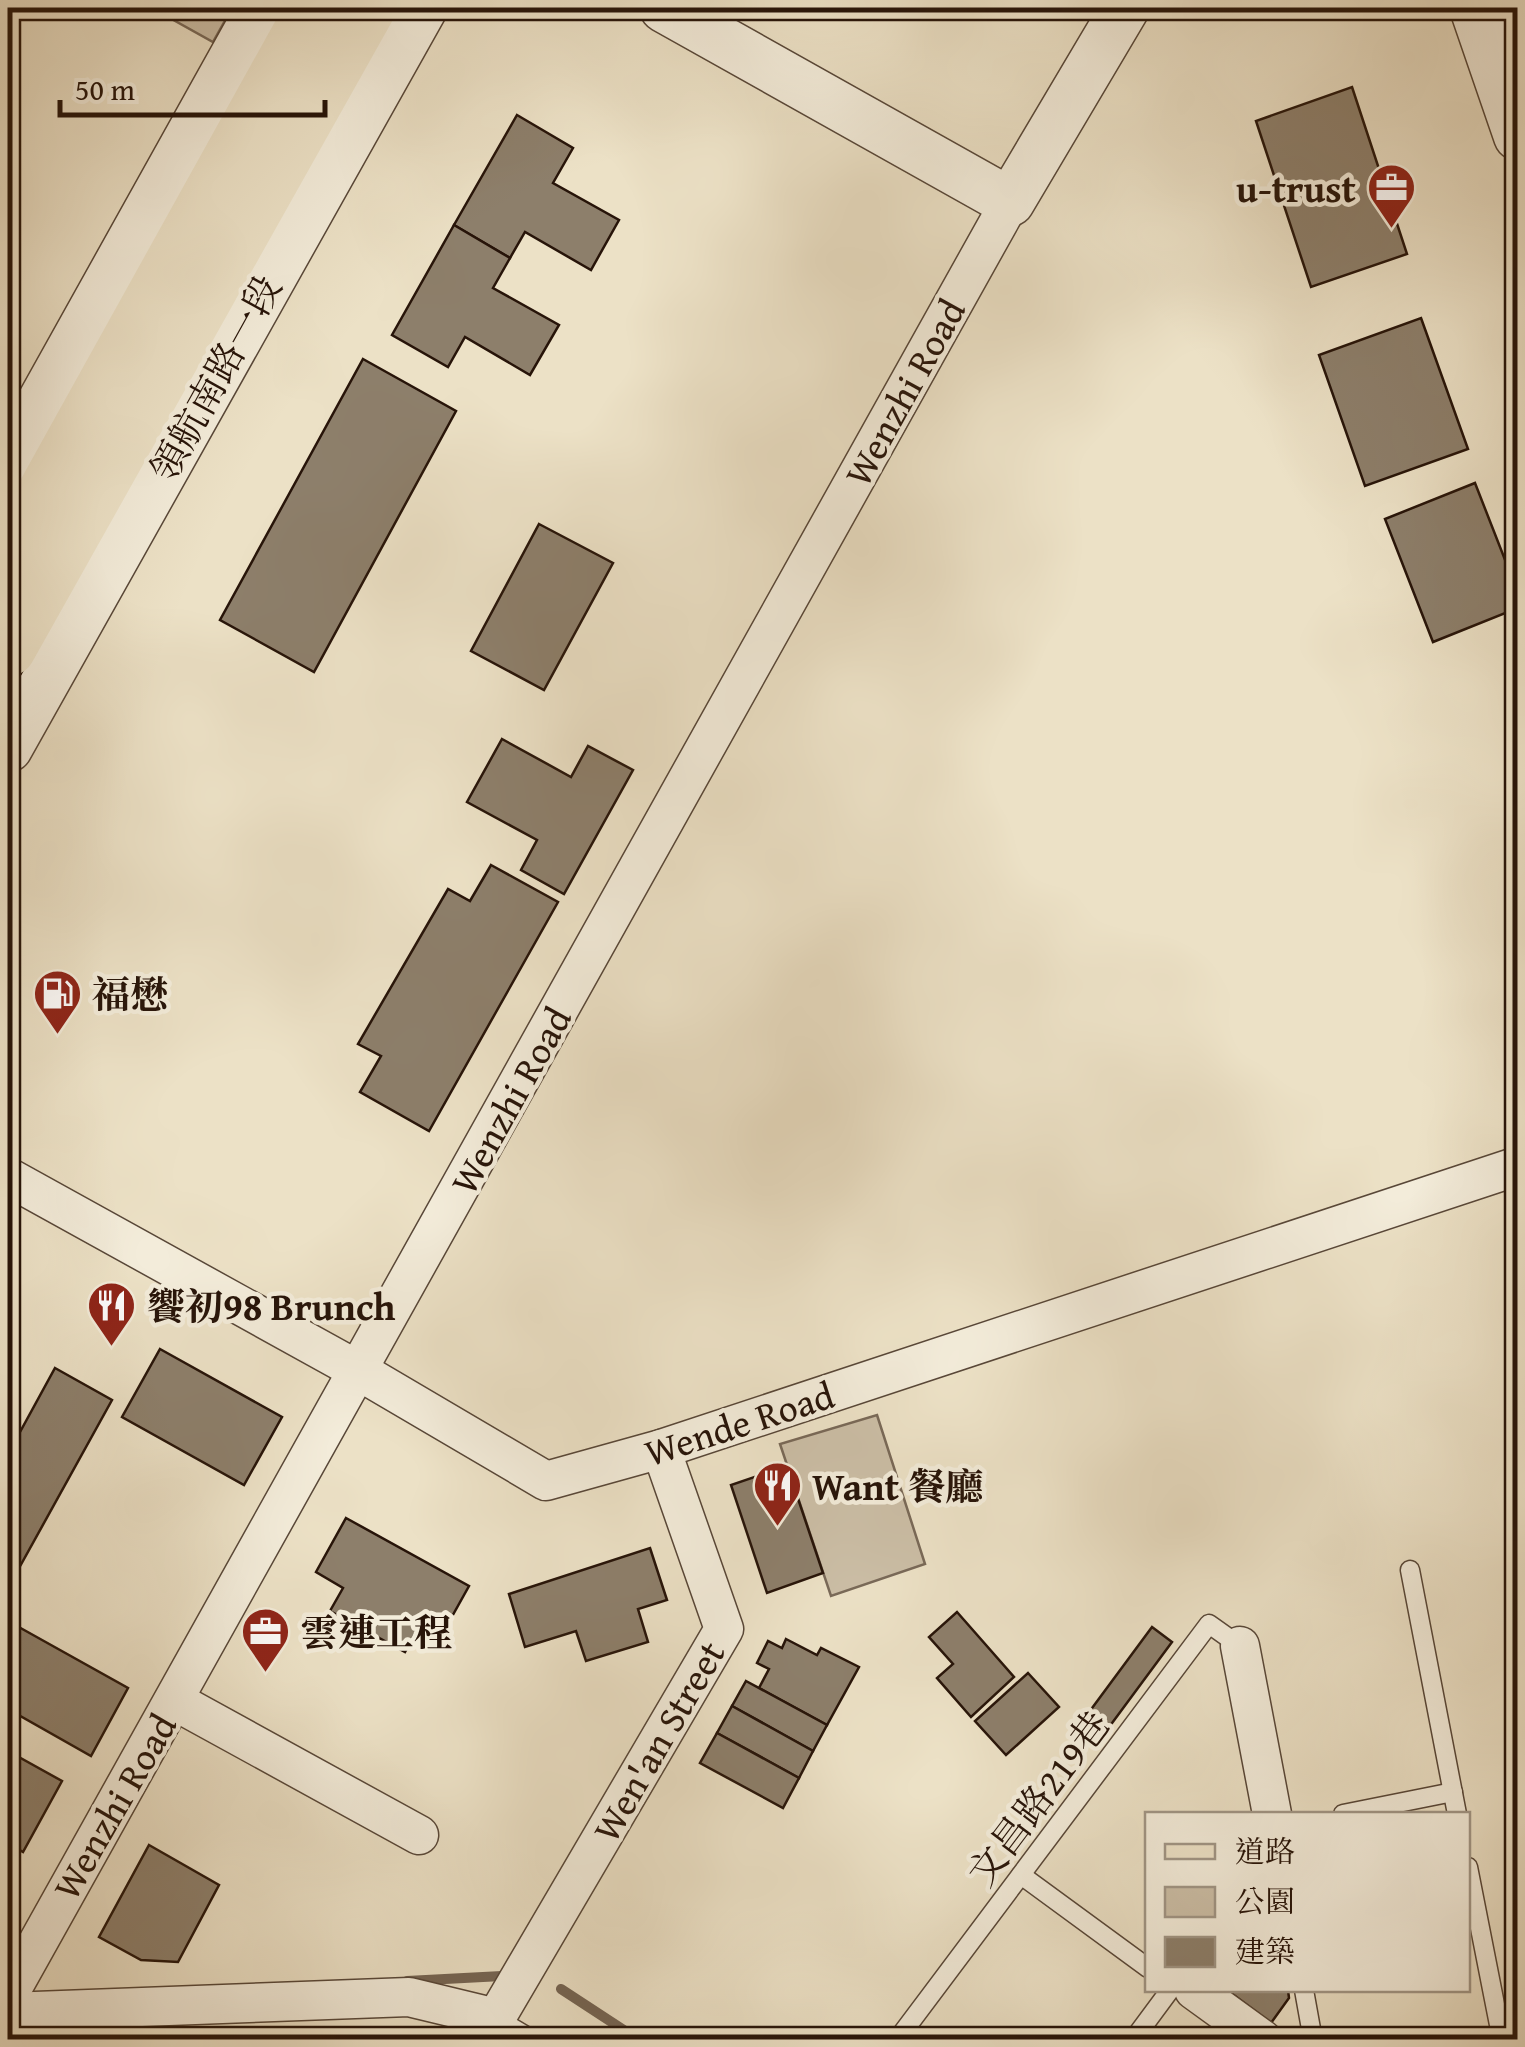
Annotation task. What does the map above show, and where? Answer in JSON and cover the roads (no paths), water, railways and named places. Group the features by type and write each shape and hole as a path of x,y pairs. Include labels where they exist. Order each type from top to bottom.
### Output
{"main road":[{"path":"8,559 314,8"},
{"name":"領航南路一段","path":"8,649 368,8"}],"street":[{"path":"8,462 260,8"},
{"name":"領航南路一段","path":"8,748 424,8"},
{"path":"664,8 1010,202 1125,8"},
{"path":"1474,8 1518,136"},
{"name":"Wenzhi Road","path":"13,1975 174,1701 1010,202"},
{"name":"Wende Road","path":"8,1177 358,1371 546,1481 661,1449 1518,1166"},
{"name":"Wen'an Street","path":"496,2018 724,1630 661,1449"},
{"path":"1240,1646 1272,1812"},
{"path":"174,1701 418,1835"},
{"path":"1197,1992 1262,2040"},
{"path":"8,2012 408,1997 496,2018"}],"lane":[{"path":"1410,1570 1457,1812"},
{"name":"文昌路219巷","path":"897,2040 1209,1624 1240,1646"},
{"path":"1352,1812 1452,1792"},
{"path":"1021,1875 1145,1966"},
{"path":"1470,1877 1502,2040"},
{"path":"1133,2040 1169,1992"},
{"path":"1304,1992 1314,2040"},
{"path":"496,2018 532,2040"}],"waterway":[{"path":"407,1981 502,1976"},
{"path":"561,1989 639,2040"}],"place":[{"name":"u-trust","path":"1391,230"},
{"name":"福懋","path":"57,1036"},
{"name":"饗初98 Brunch","path":"112,1348"},
{"name":"Want 餐廳","path":"777,1528"},
{"name":"雲連工程","path":"265,1674"}]}
